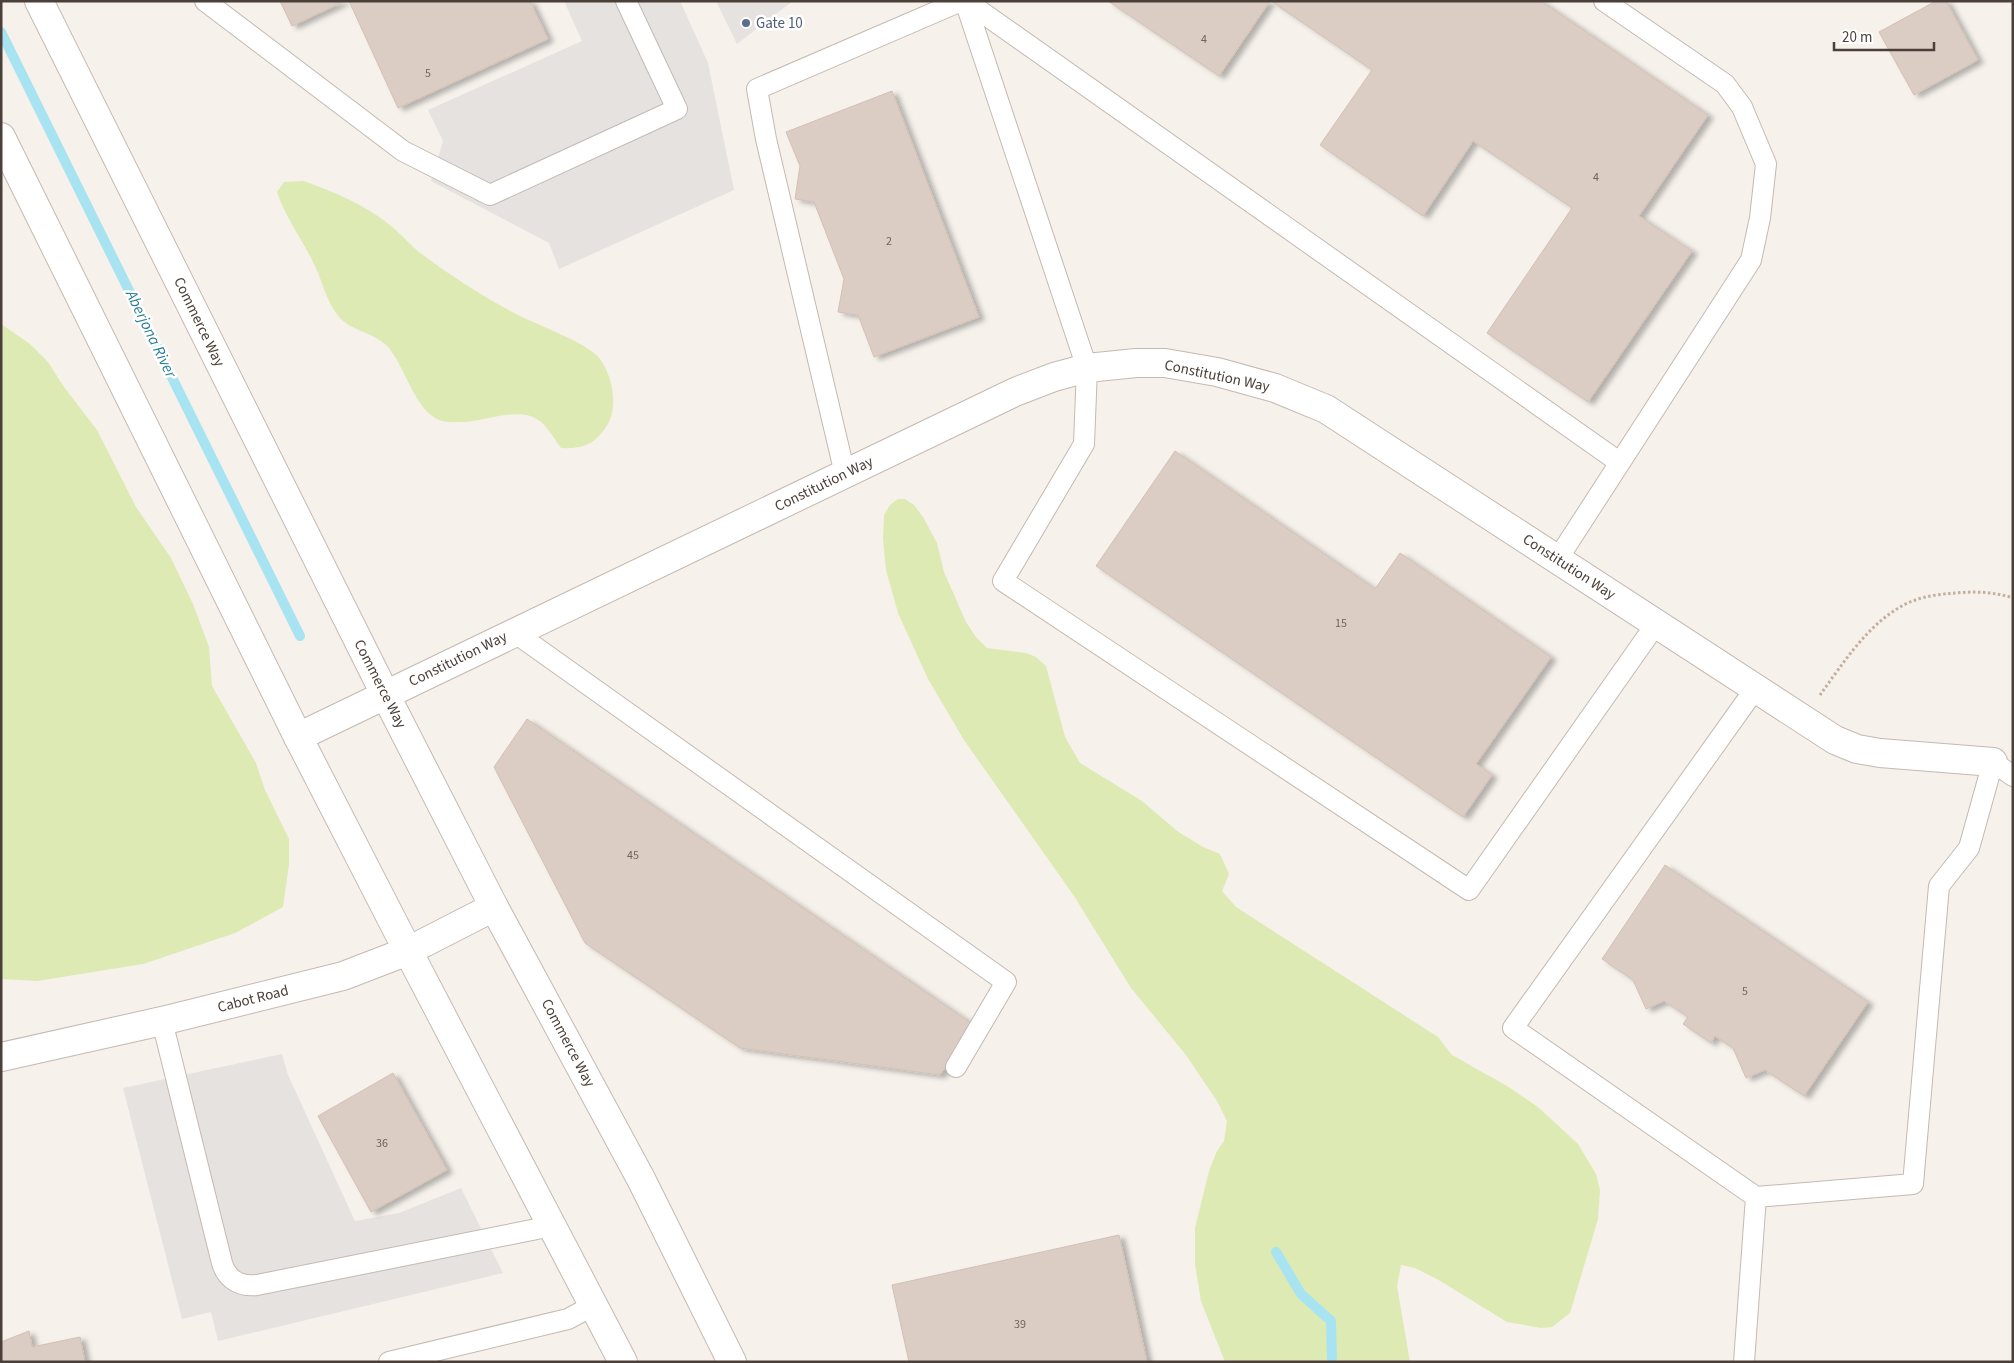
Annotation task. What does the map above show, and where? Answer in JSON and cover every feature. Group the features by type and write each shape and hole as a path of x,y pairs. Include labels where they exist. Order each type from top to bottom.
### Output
{"street":[{"name":"Commerce Way","path":"39,1 385,694 494,907 641,1180 732,1362"},
{"path":"1,137 298,737 408,952 623,1362"},
{"name":"Constitution Way","path":"298,737 1015,392 1054,377 1087,368 1136,363 1166,363 1216,372 1275,388 1326,409 1834,740 1868,752 2003,769"},
{"name":"Cabot Road","path":"1,1057 162,1021 334,979 408,952 494,907"}],"lane":[{"path":"204,1 402,151 490,195 677,108 626,1"},
{"path":"845,474 766,139 757,89 961,1"},
{"path":"965,1 1087,368 1084,444 1003,580 1468,890 1656,624"},
{"path":"965,1 1619,462"},
{"path":"1557,560 1751,260 1760,218 1766,164 1742,107 1725,84 1604,1"},
{"path":"514,632 1006,982 956,1067"},
{"path":"1755,689 1514,1028 1756,1197 1913,1184 1939,886 1969,848 2003,769"},
{"path":"162,1021 222,1263 226,1273 238,1283 247,1286 257,1286 552,1226"},
{"path":"1744,1362 1756,1197"},
{"path":"388,1362 568,1319 594,1305"}],"path":[{"path":"1801,719 1846,660 1869,633 1892,612 1921,598 1959,593 1979,592 2013,598"}],"green space":[{"path":"304,181 360,205 381,218 419,252 465,284 514,313 573,340 594,353 605,366 613,393 610,420 597,438 581,447 561,448 543,424 532,416 512,414 471,421 445,422 430,415 417,398 388,347 377,338 344,322 331,306 315,266 285,211 277,192 284,182"},
{"path":"1,324 30,344 48,362 64,387 97,430 136,507 171,558 193,604 209,647 212,686 256,763 265,790 289,839 289,864 283,907 235,933 143,964 37,981 1,979"},
{"path":"898,499 905,499 914,505 923,517 937,543 944,572 966,622 976,637 987,648 1026,653 1036,657 1046,666 1065,737 1080,763 1142,801 1177,831 1203,847 1220,854 1229,874 1222,891 1236,907 1438,1037 1452,1055 1507,1086 1538,1107 1578,1144 1596,1174 1600,1190 1598,1219 1570,1313 1552,1327 1541,1328 1507,1322 1437,1279 1415,1268 1401,1265 1397,1286 1410,1362 1225,1362 1201,1301 1195,1264 1195,1228 1209,1171 1217,1151 1224,1141 1227,1121 1217,1101 1186,1055 1131,988 1074,896 964,740 928,679 898,613 886,570 883,539 884,515 890,505"}],"shaded area":[{"path":"564,1 680,1 708,63 734,190 559,269 549,243 431,181 443,141 428,110 582,41"},
{"name":"Gate 10","path":"716,1 793,1 737,44"},
{"path":"282,1054 288,1075 355,1221 399,1213 461,1188 503,1273 218,1341 211,1312 182,1319 123,1088"}],"building":[{"path":"280,1 345,1 292,26"},
{"path":"349,1 530,1 548,39 398,108"},
{"path":"1108,1 1270,1 1219,76"},
{"path":"1271,1 1541,1 1708,115 1639,216 1692,251 1588,402 1487,333 1572,208 1473,141 1423,216 1320,145 1372,70"},
{"path":"1936,1 1946,1 1978,60 1914,95 1879,32"},
{"path":"892,91 979,317 874,357 858,315 838,312 844,279 814,202 795,199 800,166 786,132"},
{"path":"1175,451 1375,589 1400,553 1551,657 1476,764 1492,775 1463,817 1096,566"},
{"path":"527,719 974,1025 940,1075 740,1048 585,943 494,767"},
{"path":"1665,865 1868,1002 1804,1096 1765,1070 1746,1078 1733,1048 1715,1036 1711,1043 1683,1024 1688,1017 1664,1001 1646,1009 1633,980 1602,959"},
{"path":"393,1073 447,1170 371,1212 318,1116"},
{"path":"1119,1235 1147,1362 909,1362 892,1285"},
{"path":"29,1331 32,1347 80,1337 85,1362 1,1362 1,1342"}],"waterway":[{"name":"Aberjona River","path":"1,32 300,636"},
{"name":"Aberjona River","path":"1276,1252 1301,1294 1331,1321 1332,1362"}],"place":[{"name":"Gate 10","path":"746,23"}]}
